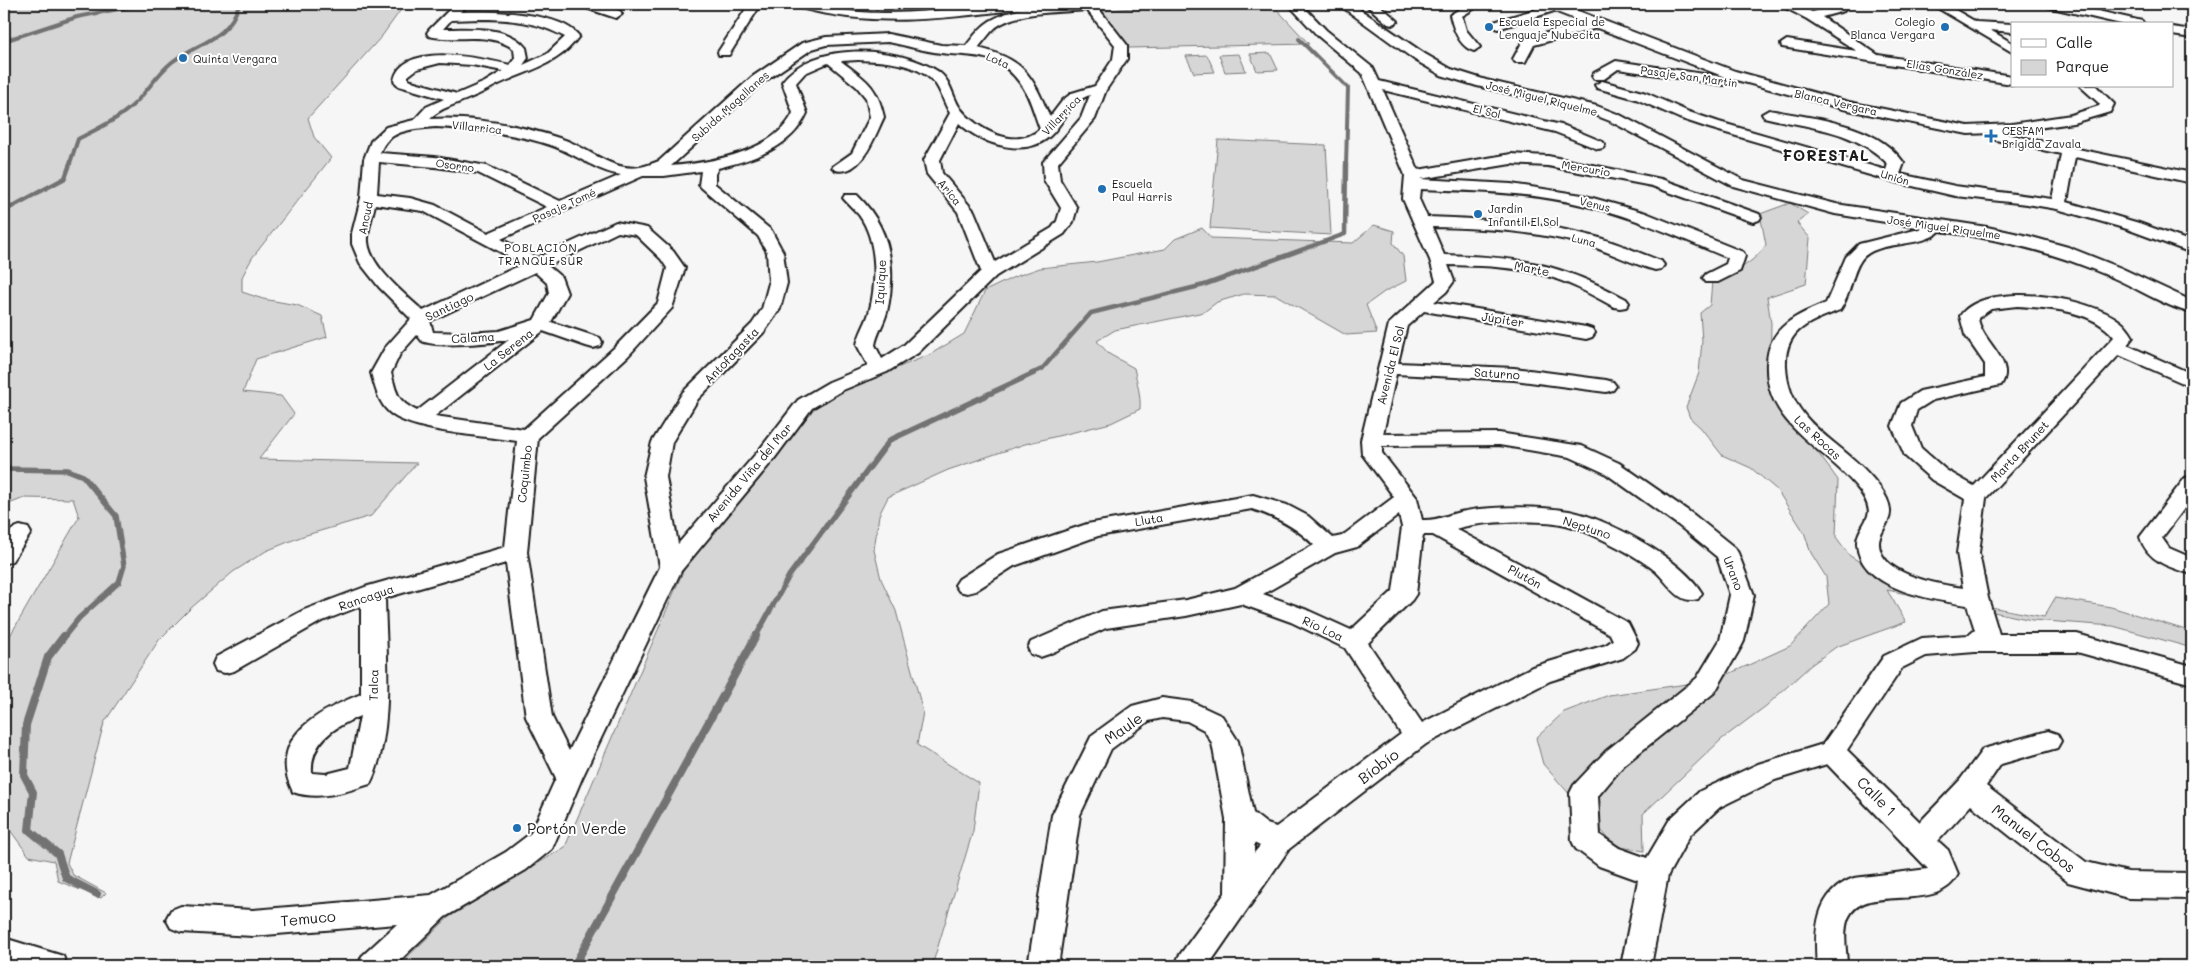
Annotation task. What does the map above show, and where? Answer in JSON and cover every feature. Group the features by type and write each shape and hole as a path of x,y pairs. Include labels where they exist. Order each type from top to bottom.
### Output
{"street":[{"path":"457,98 404,83 402,75 408,69 420,64 450,59 515,70 523,56 520,48 511,42 482,35 433,33 462,4"},
{"path":"587,4 616,14"},
{"path":"724,52 755,4"},
{"path":"800,4 816,9 853,15 926,16 1031,4"},
{"name":"Avenida El Sol","path":"1294,4 1322,33 1368,71 1414,180 1411,199 1445,280 1440,288 1398,324 1371,440"},
{"name":"José Miguel Riquelme","path":"1344,4 1420,57 1446,72 1482,83 1592,109 1615,118 1738,184 1775,195 1844,211 1987,232 2062,251 2115,272 2192,308"},
{"path":"1371,4 1392,21"},
{"path":"1474,47 1460,32 1456,15 1476,4"},
{"name":"Elías González","path":"1784,4 1811,16 1878,58"},
{"path":"1811,16 1830,12 1840,8 1842,4"},
{"path":"1937,4 2011,47"},
{"path":"2052,4 2129,22"},
{"path":"970,50 987,29 996,22 1028,13 1082,5"},
{"name":"Avenida Viña del Mar","path":"373,965 435,908 516,861 542,841 570,778 671,567 767,454 805,404 836,386 880,368 911,349 990,272 1058,231 1065,222 1068,208 1051,179 1048,170 1051,162 1088,119 1099,90 1120,59 1121,45 1082,5"},
{"path":"1498,25 1551,6"},
{"name":"Blanca Vergara","path":"1551,6 1730,74 1848,106 1968,130 2012,128 2073,119 2105,109 2107,104 2105,100 2090,88"},
{"path":"448,16 497,14 559,27 573,36 561,51 552,58 500,79"},
{"path":"1520,59 1529,42 1596,24"},
{"path":"1972,25 2011,28"},
{"path":"2174,31 2192,34"},
{"name":"Subida Magallanes","path":"640,172 664,164 757,80 807,46 826,41 888,38 948,50 970,50"},
{"name":"Elías González","path":"1787,44 2011,80"},
{"name":"Lota","path":"970,50 996,56 1014,67 1028,83 1048,130"},
{"name":"Villarrica","path":"419,123 477,126 523,133 569,147 605,167 640,172 712,164 737,158 760,149 788,131 798,119 800,113 790,88 792,78 807,67 831,59 881,56 904,61 923,69 934,75 943,85 957,114 980,132 995,140 1009,142 1027,142 1038,138 1048,130 1076,97 1084,92 1099,90"},
{"path":"831,59 862,84 873,98 877,116 858,156 840,167"},
{"name":"Pasaje San Martin","path":"1601,81 1616,65 1782,89"},
{"name":"Villarrica","path":"419,123 431,110 500,79 515,70"},
{"name":"Unión","path":"1601,81 1699,120 1892,176 1955,191 2027,199 2059,205 2133,226 2192,248"},
{"name":"El Sol","path":"1375,84 1560,129 1598,145"},
{"path":"1842,130 1848,106"},
{"name":"Arica","path":"957,114 932,160 935,174 966,211 990,272"},
{"path":"1769,114 1842,130 1876,144 1896,163 1892,176"},
{"name":"Ancud","path":"419,123 396,129 384,135 378,142 372,157 369,198 360,244 366,262 421,320"},
{"path":"1968,130 2192,178"},
{"name":"Villarrica","path":"755,164 778,151 787,141 788,131"},
{"path":"2059,205 2069,152"},
{"name":"Osorno","path":"372,157 435,162 482,169 559,207"},
{"name":"Mercurio","path":"1414,180 1511,159 1548,161 1656,182 1748,215 1775,195"},
{"name":"Antofagasta","path":"671,567 655,477 662,442 690,396 758,328 771,309 778,283 775,252 765,233 708,185 707,174 712,164"},
{"name":"Pasaje Tomé","path":"488,238 640,172"},
{"name":"Venus","path":"1414,180 1513,188 1596,203 1649,219 1737,256 1734,267 1712,278"},
{"name":"La Serena","path":"369,198 410,203 429,208 537,265 555,281 558,293 541,324 418,420"},
{"name":"Iquique","path":"851,198 866,213 874,227 880,250 882,264 878,314 866,344 868,352 880,368"},
{"name":"Luna","path":"1421,222 1484,223 1533,229 1592,241 1655,265"},
{"name":"Las Rocas","path":"1933,224 1933,229 1925,234 1865,248 1854,257 1834,306 1802,319 1782,334 1776,359 1778,386 1790,412 1866,483 1878,502 1880,516 1871,529 1868,545 1873,559 1887,572 1908,584 1939,593 1976,598"},
{"name":"Santiago","path":"528,436 418,420 396,408 388,396 380,373 392,352 421,320 616,227"},
{"name":"Coquimbo","path":"570,778 539,717 516,552 528,436 620,352 666,304 676,268 667,255 641,231 616,227"},
{"name":"Marte","path":"1438,260 1505,263 1552,271 1585,284 1620,304"},
{"path":"1974,643 1988,634 1976,598 1968,554 1976,496 1938,475 1912,451 1902,426 1908,407 1927,395 1994,381 1997,373 1995,364 1969,327 1970,316 1984,305 2014,300 2033,300 2060,304 2085,312 2119,328 2124,337 2116,347 2192,381"},
{"name":"Júpiter","path":"1420,305 1586,333"},
{"name":"Calama","path":"421,320 422,330 428,337 442,338 501,336 541,324"},
{"path":"541,324 593,342"},
{"name":"Marta Brunet","path":"1976,496 2116,347"},
{"name":"Saturno","path":"1388,368 1514,374 1606,386"},
{"name":"Urano","path":"1371,440 1499,439 1575,452 1612,468 1686,520 1727,553 1742,595 1732,641 1706,685 1614,758 1584,793 1586,841 1609,857 1654,873"},
{"path":"1354,642 1404,594 1413,527 1406,498 1372,454 1371,440"},
{"path":"2192,483 2151,537 2152,544 2161,553 2192,566"},
{"path":"1040,648 1102,620 1186,608 1242,595 1328,547 1349,542 1379,521 1406,498"},
{"name":"Lluta","path":"967,585 1006,560 1095,529 1253,502 1279,510 1300,521 1328,547"},
{"name":"Neptuno","path":"1437,528 1466,518 1515,515 1568,518 1614,536 1662,564 1690,593"},
{"name":"Plutón","path":"1413,527 1437,528 1620,629 1626,643"},
{"path":"4,556 20,533"},
{"name":"Rancagua","path":"224,664 312,616 373,593 516,552"},
{"name":"Talca","path":"373,593 374,699 367,758 362,776 326,785 304,784 298,773 301,748 311,731 331,717 374,699"},
{"name":"Río Loa","path":"1242,595 1299,616 1354,642 1417,737"},
{"name":"Bíobío","path":"1190,966 1279,841 1417,737 1541,674 1614,652 1626,643"},
{"path":"1636,966 1654,873 1680,827 1710,799 1767,772 1832,752 1893,662 1922,647 1974,643 2077,643 2192,675"},
{"name":"Maule","path":"1043,966 1066,815 1101,742 1141,714 1162,708 1192,712 1213,723 1225,741 1240,819 1240,896"},
{"path":"1920,841 1970,788 1992,756 2048,741"},
{"name":"Calle 1","path":"1832,752 1938,859 1944,874 1932,882 1854,891 1837,907 1830,934 1832,966"},
{"name":"Manuel Cobos","path":"1970,788 2078,873 2128,885 2192,886"},
{"path":"1240,819 1257,832 1279,841"},
{"name":"Temuco","path":"181,919 254,923 435,908"},
{"path":"4,952 45,964"},
{"path":"4,966 45,964"}],"green space":[{"path":"4,4 405,4 382,36 308,118 314,137 331,158 252,258 242,277 242,292 263,299 297,305 322,316 327,337 256,359 243,392 281,396 294,414 259,459 417,463 371,516 303,536 266,551 233,572 191,608 159,640 104,723 67,863 73,875 106,893 101,898 58,881 54,861 29,856 4,822 4,646 79,517 73,499 24,498 4,506"},
{"path":"808,4 1012,4 936,13 883,15 856,14"},
{"path":"1170,4 1272,4 1309,44 1129,48 1102,11"},
{"path":"1270,53 1278,70 1257,71 1250,54"},
{"path":"1239,54 1246,71 1225,72 1219,55"},
{"path":"1207,55 1215,72 1194,73 1186,56"},
{"path":"1218,140 1326,145 1331,235 1210,228"},
{"path":"1790,203 1808,214 1797,223 1810,238 1806,284 1767,297 1771,323 1770,388 1838,480 1836,537 1850,556 1877,572 1890,588 2044,617 2055,598 2111,607 2192,632 2192,648 2113,626 2032,620 1887,590 1906,622 1836,647 1811,665 1766,706 1722,739 1643,814 1644,851 1615,846 1543,764 1536,738 1564,712 1609,695 1715,680 1753,663 1790,646 1829,604 1826,577 1811,553 1804,532 1777,490 1751,468 1722,455 1701,428 1690,418 1686,407 1699,373 1702,341 1700,313 1710,305 1712,281 1749,263 1761,252 1766,245 1760,214"},
{"path":"1374,225 1394,231 1393,243 1403,256 1406,281 1384,292 1366,305 1377,333 1346,335 1276,295 1244,294 1217,302 1204,312 1115,330 1097,341 1109,354 1134,368 1140,409 1111,423 1025,444 948,470 888,497 879,515 874,550 881,579 896,611 923,712 917,745 979,783 973,831 932,966 398,966 449,917 565,847 690,555 822,398 929,355 964,334 985,291 1014,277 1040,268 1097,262 1165,249 1175,239 1202,228 1211,238 1353,243"}],"waterway":[{"path":"4,41 77,17 144,4"},
{"path":"69,166 78,139 107,124 127,110 172,62 220,33 234,16 239,4"},
{"path":"1299,39 1348,88 1346,166"},
{"path":"4,211 65,178 70,164"},
{"path":"1031,374 1042,369 1091,313 1204,285 1345,234 1346,164"},
{"path":"4,224 7,228 4,232"},
{"path":"755,638 789,576 890,440 1034,373"},
{"path":"4,469 68,470 83,476 116,516 124,566 119,582 79,618 63,638"},
{"path":"64,636 48,657 26,725 24,775 33,792 29,830 58,854 66,878 97,894"},
{"path":"574,966 756,636"}],"place":[{"name":"Escuela Especial de Lenguaje Nubecita","path":"1489,27"},
{"name":"Colegio Blanca Vergara","path":"1945,27"},
{"name":"Quinta Vergara","path":"183,58"},
{"name":"CESFAM Brigida Zavala","path":"1991,136"},
{"name":"Escuela Paul Harris","path":"1102,189"},
{"name":"Jardín Infantil El Sol","path":"1478,214"},
{"name":"Portón Verde","path":"517,828"}],"district":[{"name":"FORESTAL","path":"1826,155"},
{"name":"POBLACIÓN TRANQUE SUR","path":"541,253"}]}
